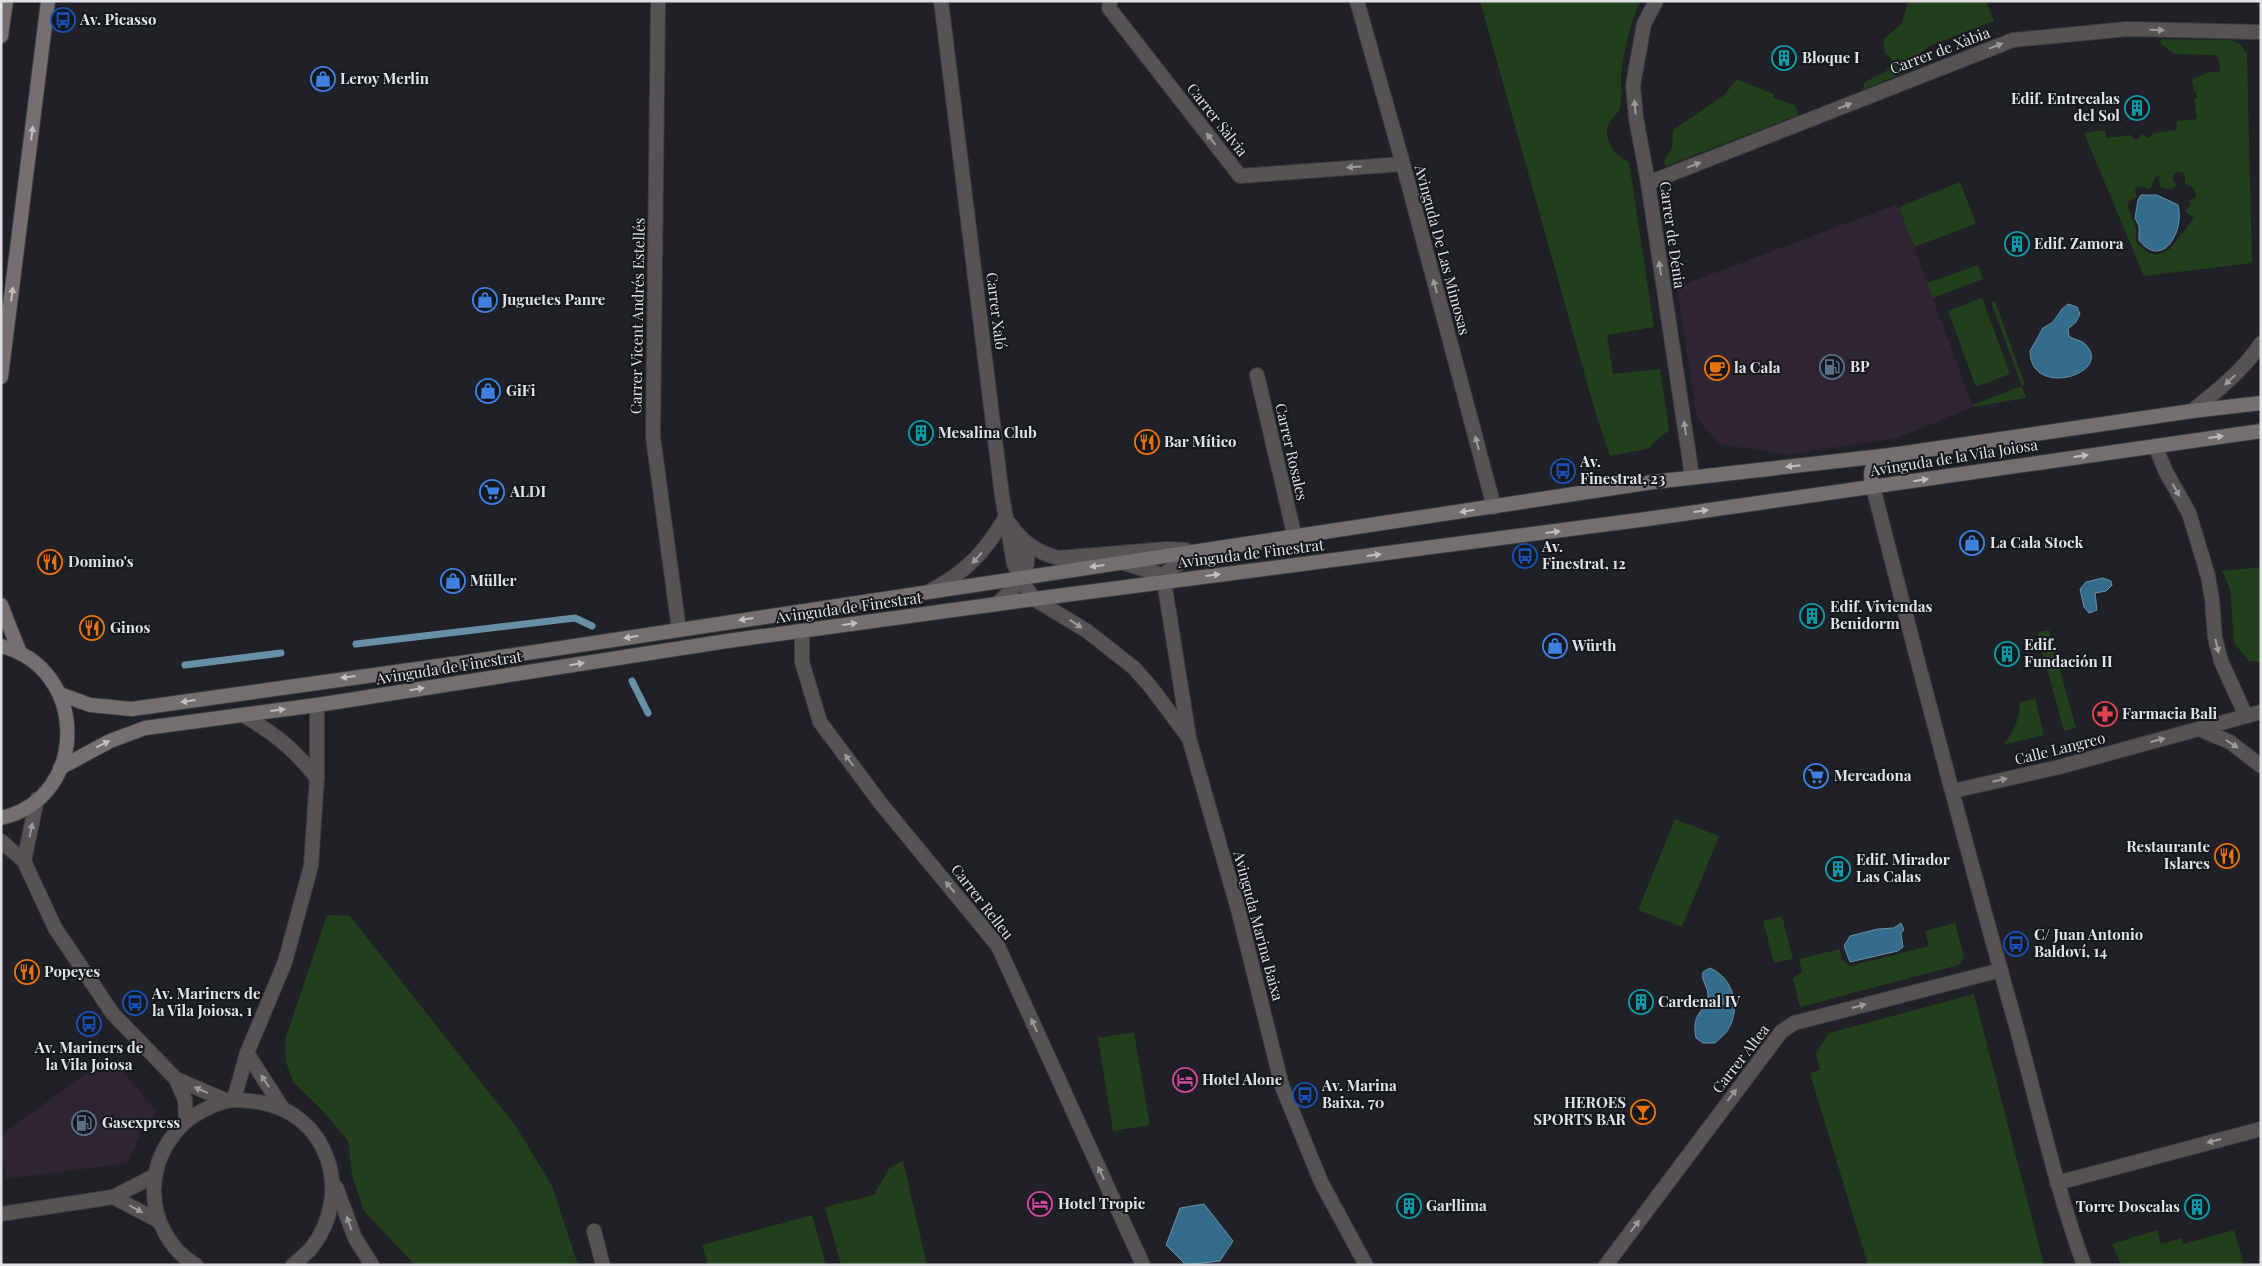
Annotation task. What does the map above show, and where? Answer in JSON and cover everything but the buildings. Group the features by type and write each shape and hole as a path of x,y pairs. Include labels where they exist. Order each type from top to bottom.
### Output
{"main road":[{"path":"1,36 6,1"},
{"path":"1,377 48,1"},
{"name":"Avinguda de la Vila Joiosa","path":"1653,482 1692,476 1891,455 2192,411 2261,403"},
{"name":"Avinguda de la Vila Joiosa","path":"1653,518 1871,481 2261,431"},
{"name":"Avinguda de la Vila Joiosa","path":"1871,481 1872,468 1878,462 1891,455"},
{"name":"Avinguda de la Vila Joiosa","path":"1836,461 1857,467 1871,481"},
{"name":"Avinguda de Finestrat","path":"60,694 90,705 132,708 488,659 929,591 1295,538 1653,482"},
{"name":"Avinguda de Finestrat","path":"60,768 110,741 145,728 317,705 727,641 998,603 1653,518"},
{"path":"1,604 20,653"},
{"path":"1,646 20,653 45,672 60,694 68,724 68,740 60,768 53,782 37,799 17,812 1,818"}],"street":[{"name":"Carrer Vicent Andrés Estellés","path":"658,1 653,437 679,630"},
{"name":"Carrer Xaló","path":"941,1 1005,518 1014,564 1034,599"},
{"name":"Carrer Sàlvia","path":"1110,1 1109,8 1240,176 1403,164"},
{"name":"Avinguda De Las Mimosas","path":"1357,1 1403,164 1494,507"},
{"name":"Carrer de Dénia","path":"1656,1 1644,24 1634,86 1636,118 1648,183 1692,476"},
{"name":"Carrer de Xàbia","path":"1648,183 2013,40 2127,29 2261,32"},
{"path":"2192,411 2228,382 2245,365 2261,343"},
{"name":"Carrer Rosales","path":"1257,374 1295,538"},
{"path":"2155,446 2166,472 2189,514 2208,576 2215,638 2221,661 2246,716"},
{"path":"1871,481 1940,751 1953,791 2057,1183 2084,1265"},
{"path":"929,591 948,582 975,561 993,539 1005,518 1020,539 1028,557 1021,578 998,603"},
{"path":"1020,539 1042,554 1058,558 1167,549 1197,552"},
{"name":"Avinguda de Finestrat","path":"1164,582 1168,570 1197,552"},
{"name":"Avinguda de Finestrat","path":"1124,563 1159,574 1164,582"},
{"name":"Avinguda Marina Baixa","path":"1164,582 1189,738 1238,909 1282,1086 1321,1182 1366,1265"},
{"path":"1034,599 1087,631 1134,668 1189,738"},
{"name":"Carrer Relleu","path":"802,631 802,662 820,722 882,805 998,946 1143,1265"},
{"path":"190,1263 171,1243 159,1221 154,1197 154,1176 160,1154 172,1136 186,1121 192,1116 229,1099 285,962 311,866 317,778 317,705"},
{"name":"Calle Langreo","path":"1953,791 2059,767 2261,712"},
{"path":"242,714 274,733 302,760 317,778"},
{"path":"2199,729 2230,742 2261,766"},
{"path":"24,861 37,799"},
{"path":"1,841 24,861 54,928 113,1014 176,1079 185,1100 186,1121"},
{"name":"Carrer Altea","path":"1606,1265 1777,1036 1794,1023 2001,970"},
{"path":"247,1053 283,1110"},
{"path":"176,1079 229,1099 270,1104 293,1115 312,1131 326,1153 355,1238 372,1265"},
{"path":"2057,1183 2261,1129"},
{"path":"1,1214 113,1197 154,1176"},
{"path":"293,1265 312,1248 325,1227 333,1202 333,1177"},
{"path":"113,1197 159,1221"},
{"path":"594,1231 603,1265"}],"shaded area":[{"path":"1898,204 1973,407 1897,438 1787,455 1719,444 1697,418 1677,287"},
{"name":"Gasexpress","path":"109,1057 157,1111 139,1137 128,1163 6,1179 1,1151 1,1135"}],"green space":[{"path":"1480,1 1640,1 1630,29 1624,56 1620,107 1607,128 1607,133 1609,143 1614,151 1629,162 1654,327 1607,335 1613,374 1660,369 1669,430 1647,449 1610,456 1595,411"},
{"path":"1908,1 1986,1 1994,21 1929,46 1920,54 1923,65 1862,90 1865,82 1887,71 1891,59 1885,52 1883,40 1902,23"},
{"path":"2161,39 2231,40 2240,44 2247,53 2252,263 2144,276 2084,133 2105,130 2106,138 2130,135 2136,140 2143,134 2149,138 2154,133 2176,130 2177,121 2197,119 2194,98 2197,98 2192,80 2208,72 2220,72 2219,59 2216,55 2174,54 2160,43","holes":["2176,172 2182,172 2185,176 2185,184 2192,187 2195,192 2196,197 2189,201 2191,205 2185,211 2194,218 2170,249 2157,255 2149,253 2138,245 2136,240 2136,228 2128,208 2129,201 2137,197 2135,190 2137,186 2150,189 2155,177 2159,176 2160,187 2171,189 2177,185 2173,181 2173,175"]},
{"path":"1737,79 1774,94 1773,98 1795,105 1799,115 1666,166 1664,161 1672,148 1673,130 1724,95"},
{"path":"1960,182 1976,224 1914,247 1899,207"},
{"path":"1978,265 1983,279 1933,298 1927,283"},
{"path":"1982,298 2010,374 1976,387 1948,311"},
{"path":"1995,301 2025,385 2022,386 1991,302"},
{"path":"2022,386 2026,398 1973,407 1972,405"},
{"path":"2261,567 2261,662 2249,661 2234,643 2230,588 2222,571"},
{"path":"2049,630 2076,728 2064,731 2037,632"},
{"path":"2035,699 2044,735 2003,745 2016,725 2020,702"},
{"path":"1675,819 1719,836 1682,927 1638,910"},
{"path":"327,915 350,916 517,1128 552,1186 578,1265 415,1265 364,1211 352,1175 348,1141 322,1110 293,1082 286,1062 285,1040"},
{"path":"1782,916 1793,959 1774,963 1763,921"},
{"path":"1955,923 1964,957 1959,965 1800,1007 1793,978 1802,972 1799,959 1840,949 1841,958 1850,966 1929,946 1925,931"},
{"path":"1974,994 2044,1265 1868,1265 1810,1073 1820,1070 1816,1053 1829,1033"},
{"path":"1134,1032 1150,1125 1113,1131 1098,1038"},
{"path":"903,1161 927,1265 841,1265 825,1207 874,1195 890,1167"},
{"path":"812,1215 826,1265 708,1265 702,1245"},
{"path":"2157,1230 2161,1244 2181,1238 2183,1244 2234,1230 2244,1265 2121,1265 2112,1244"}],"water":[{"path":"2141,195 2157,195 2178,205 2178,226 2175,236 2170,244 2163,249 2156,251 2148,248 2139,240 2139,226 2135,218 2138,200"},
{"path":"2068,304 2077,307 2080,314 2076,322 2068,329 2069,336 2084,343 2091,356 2089,365 2080,372 2068,377 2055,378 2043,374 2034,366 2030,351 2043,328 2053,322"},
{"path":"2103,578 2111,581 2112,585 2106,591 2095,593 2097,610 2089,613 2084,607 2080,589 2086,582"},
{"path":"1901,923 1904,930 1901,933 1903,947 1898,951 1850,962 1844,946 1850,936 1878,929 1894,928"},
{"path":"1710,968 1724,978 1729,986 1733,994 1734,1011 1733,1020 1725,1034 1715,1043 1703,1043 1696,1038 1695,1021 1708,1000 1708,994 1703,981 1703,972"},
{"path":"1204,1204 1233,1241 1220,1261 1186,1265 1166,1245 1180,1208"}],"waterway":[{"path":"356,644 575,618 592,626"},
{"path":"185,665 281,653"},
{"path":"632,681 648,713"}],"place":[{"name":"Av. Picasso","path":"63,20"},
{"name":"Bloque I","path":"1784,58"},
{"name":"Leroy Merlin","path":"323,79"},
{"name":"Edif. Entrecalas del Sol","path":"2137,108"},
{"name":"Edif. Zamora","path":"2017,244"},
{"name":"Juguetes Panre","path":"485,300"},
{"name":"BP","path":"1832,367"},
{"name":"la Cala","path":"1717,368"},
{"name":"GiFi","path":"488,391"},
{"name":"Mesalina Club","path":"921,433"},
{"name":"Bar Mítico","path":"1147,442"},
{"name":"Av. Finestrat, 23","path":"1563,471"},
{"name":"ALDI","path":"492,492"},
{"name":"La Cala Stock","path":"1972,543"},
{"name":"Av. Finestrat, 12","path":"1525,556"},
{"name":"Domino's","path":"50,562"},
{"name":"Müller","path":"453,581"},
{"name":"Edif. Viviendas Benidorm","path":"1812,616"},
{"name":"Ginos","path":"92,628"},
{"name":"Würth","path":"1555,646"},
{"name":"Edif. Fundación II","path":"2007,654"},
{"name":"Farmacia Bali","path":"2105,714"},
{"name":"Mercadona","path":"1816,776"},
{"name":"Restaurante Islares","path":"2227,856"},
{"name":"Edif. Mirador Las Calas","path":"1838,869"},
{"name":"C/ Juan Antonio Baldoví, 14","path":"2016,944"},
{"name":"Popeyes","path":"27,972"},
{"name":"Cardenal IV","path":"1641,1002"},
{"name":"Av. Mariners de la Vila Joiosa, 1","path":"135,1003"},
{"name":"Av. Mariners de la Vila Joiosa","path":"89,1024"},
{"name":"Hotel Alone","path":"1185,1080"},
{"name":"Av. Marina Baixa, 70","path":"1305,1095"},
{"name":"HEROES SPORTS BAR","path":"1643,1112"},
{"name":"Gasexpress","path":"84,1123"},
{"name":"Hotel Tropic","path":"1040,1204"},
{"name":"Garllima","path":"1409,1206"},
{"name":"Torre Doscalas","path":"2197,1207"}]}
